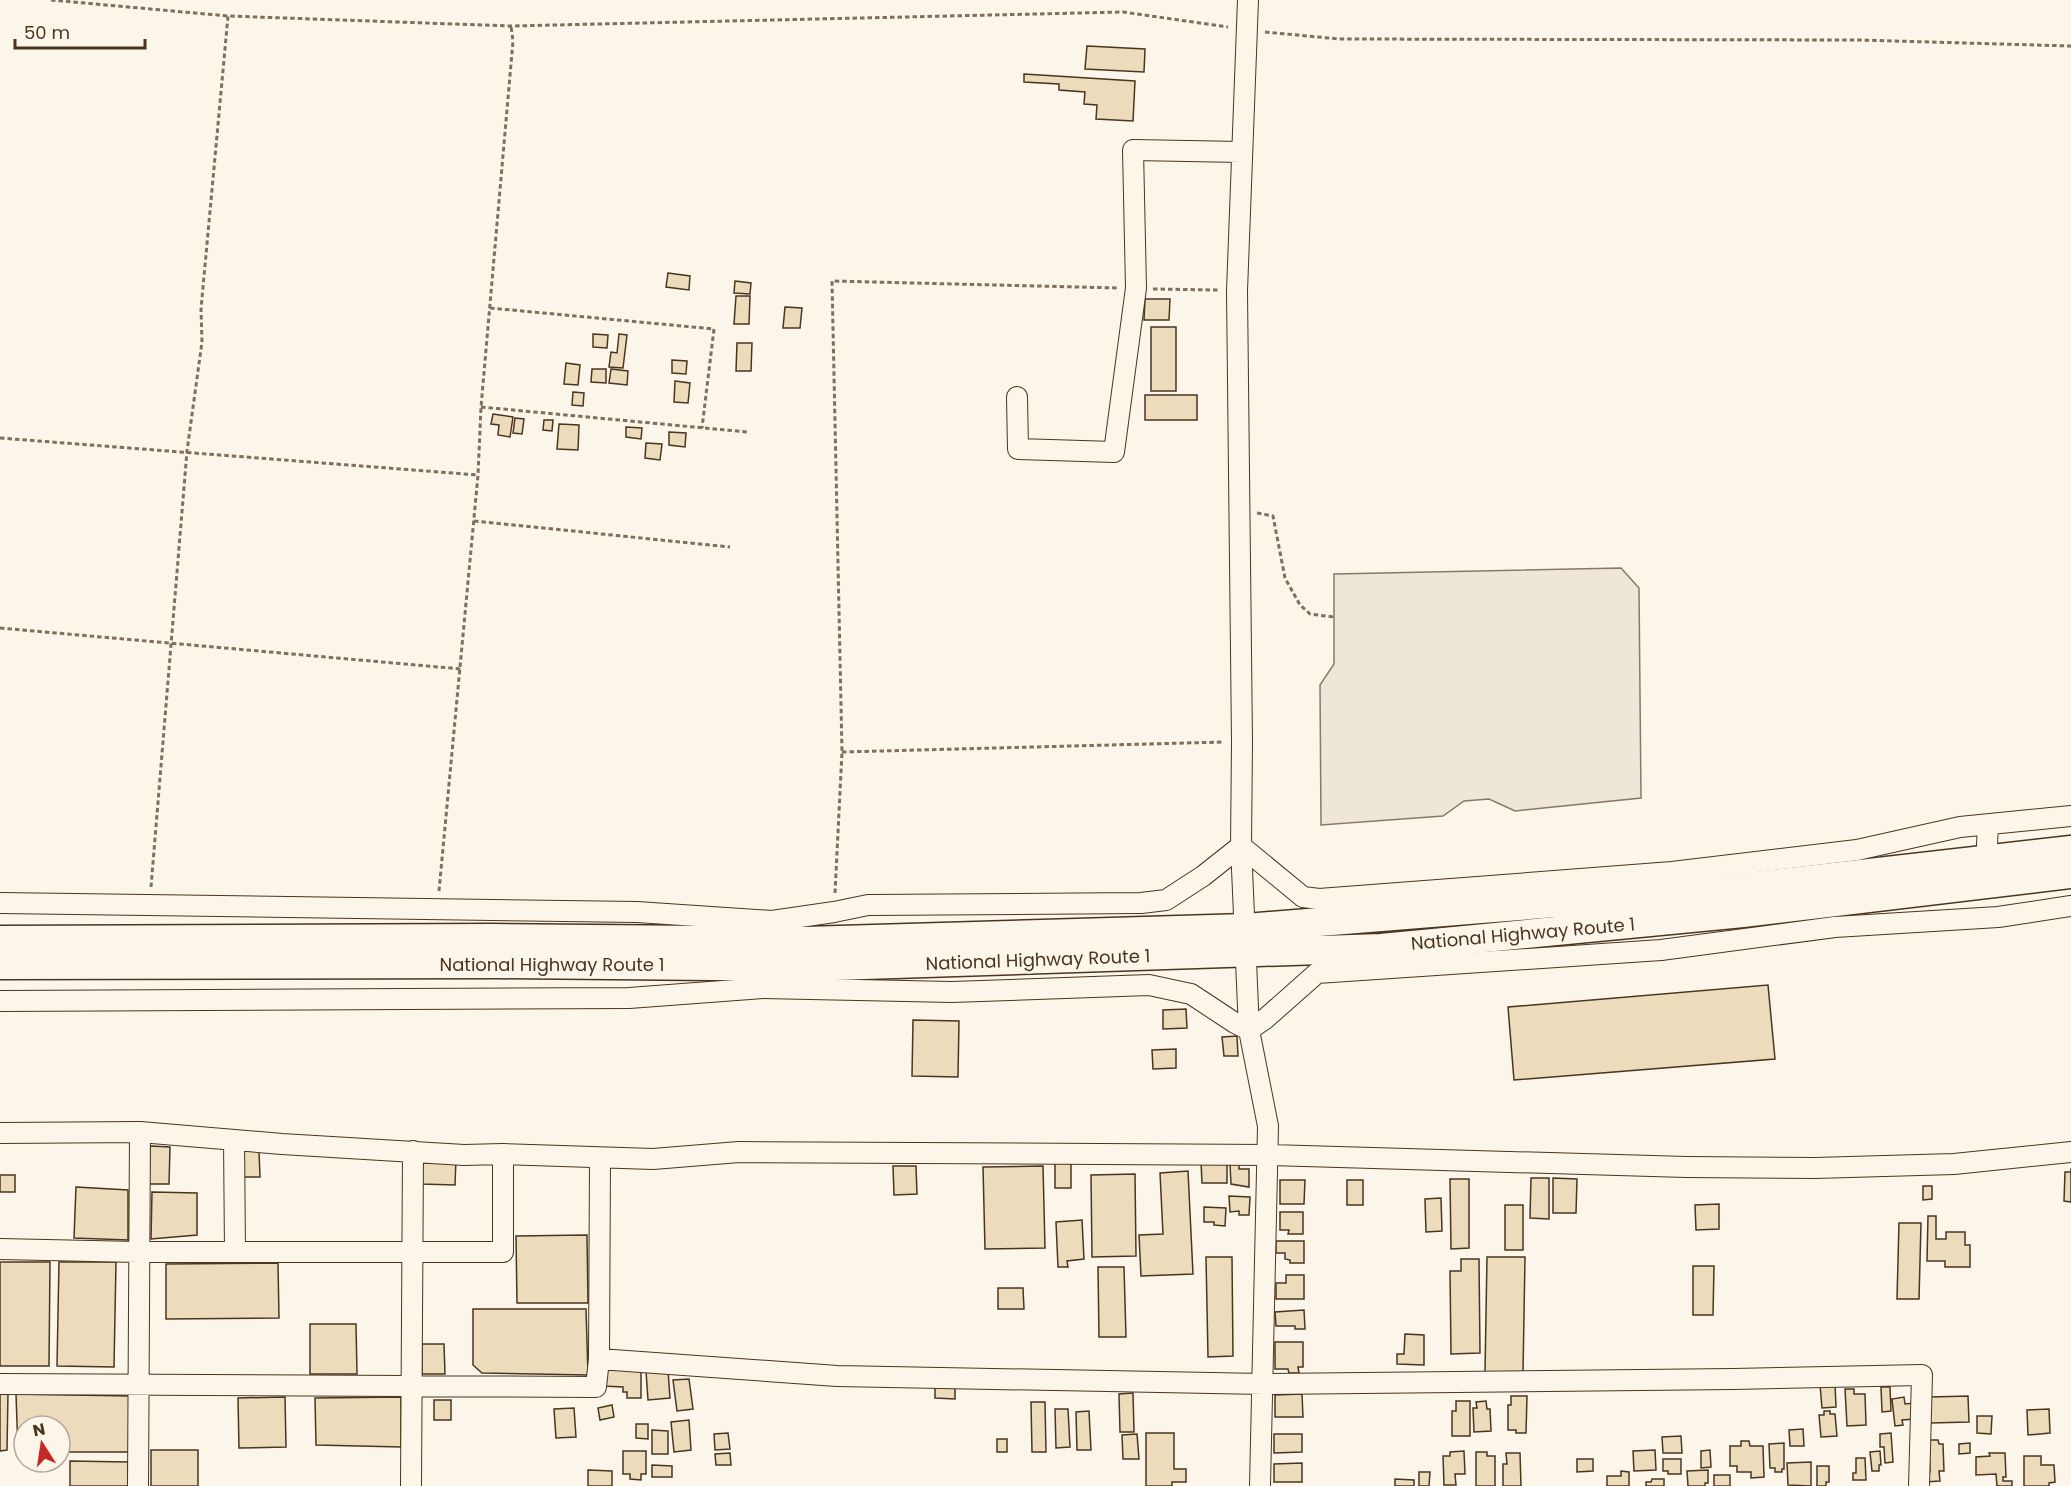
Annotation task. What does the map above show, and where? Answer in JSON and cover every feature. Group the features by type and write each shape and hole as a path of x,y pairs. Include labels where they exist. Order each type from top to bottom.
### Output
{"highway":[{"name":"National Highway Route 1","path":"0,965 496,964 803,967 1246,941 2071,850"},
{"name":"National Highway Route 1","path":"0,940 492,938 1246,941 1382,948 1743,914 2071,874"}],"street":[{"path":"1248,0 1237,291 1241,846 1249,1030 1268,1126 1260,1486"},
{"path":"1017,397 1018,449 1114,452 1136,288 1133,150 1241,152"},
{"path":"1241,846 1303,897 1319,899 1672,872 1857,850 1960,826 2071,816"},
{"path":"1987,845 1988,825"},
{"path":"0,903 637,912 772,921 868,905 1141,903 1166,900 1203,876 1241,846"},
{"path":"1249,1030 1265,1019 1317,973 1661,951 1996,908 2071,906"},
{"path":"0,1001 629,998 763,988 952,992 1149,985 1191,994 1234,1023 1249,1030"},
{"path":"0,1133 140,1132 464,1155 503,1154 653,1159 739,1152 1268,1155 1686,1167 1815,1168 1954,1164 2071,1152"},
{"path":"138,1486 140,1132"},
{"path":"234,1140 235,1252"},
{"path":"411,1486 413,1151"},
{"path":"0,1249 138,1252 503,1252 503,1154"},
{"path":"0,1384 596,1387 599,1359 600,1158"},
{"path":"599,1359 837,1376 1263,1384 1922,1375 1919,1486"}],"path":[{"path":"51,0 228,16 511,26 1123,12 1247,30 1339,39 1858,40 2071,46"},
{"path":"150,904 187,451 202,342 201,309 228,16"},
{"path":"437,908 478,475 481,407 513,41 511,26"},
{"path":"834,912 842,752 832,281 1237,291"},
{"path":"490,308 714,329 702,428"},
{"path":"481,407 747,432"},
{"path":"0,438 478,475"},
{"path":"1239,510 1273,516 1285,578 1300,605 1310,614 1334,617"},
{"path":"474,521 730,547"},
{"path":"0,628 461,669"},
{"path":"842,752 1242,742"}],"shaded area":[{"path":"1621,568 1639,588 1641,798 1515,811 1489,799 1464,801 1443,816 1321,825 1320,685 1334,664 1334,574"}],"building":[{"path":"1087,46 1145,49 1144,72 1085,69"},
{"path":"1024,74 1135,81 1133,121 1096,119 1097,105 1084,104 1085,92 1059,90 1059,84 1024,82"},
{"path":"668,273 690,276 689,290 666,287"},
{"path":"735,281 751,283 750,294 734,293"},
{"path":"736,296 750,296 749,324 734,324"},
{"path":"1145,299 1170,299 1169,320 1144,320"},
{"path":"785,307 802,308 800,328 783,328"},
{"path":"1151,327 1176,327 1176,391 1151,391"},
{"path":"593,334 608,335 607,348 593,347"},
{"path":"619,334 627,335 623,368 609,367 611,352 617,353"},
{"path":"737,343 752,343 751,371 736,371"},
{"path":"672,360 687,361 686,374 672,373"},
{"path":"566,363 580,365 578,385 564,384"},
{"path":"592,369 606,369 606,383 591,382"},
{"path":"611,369 628,371 627,385 609,383"},
{"path":"675,381 690,383 688,403 674,402"},
{"path":"573,392 584,393 583,406 572,405"},
{"path":"1145,395 1197,395 1197,420 1145,420"},
{"path":"493,414 513,417 510,437 498,435 499,425 491,424"},
{"path":"515,418 524,419 522,434 513,433"},
{"path":"544,420 553,420 552,431 543,430"},
{"path":"559,424 579,425 578,450 557,449"},
{"path":"626,427 642,428 641,439 626,437"},
{"path":"669,432 686,433 685,447 669,445"},
{"path":"646,443 662,444 660,460 645,458"},
{"path":"1768,985 1775,1059 1514,1080 1508,1007"},
{"path":"1186,1009 1187,1028 1163,1029 1163,1010"},
{"path":"913,1020 959,1021 958,1077 912,1076"},
{"path":"1237,1036 1238,1056 1224,1056 1222,1037"},
{"path":"1176,1049 1176,1068 1153,1069 1152,1050"},
{"path":"150,1146 170,1147 169,1184 149,1184"},
{"path":"244,1151 259,1151 260,1177 244,1177"},
{"path":"431,1158 456,1159 455,1185 421,1184 422,1163 431,1163"},
{"path":"1201,1162 1227,1162 1227,1183 1202,1183"},
{"path":"1055,1163 1071,1163 1071,1188 1055,1188"},
{"path":"1230,1164 1239,1164 1239,1169 1249,1169 1249,1187 1231,1184"},
{"path":"893,1166 916,1166 917,1194 894,1195"},
{"path":"1043,1166 1045,1248 985,1249 983,1167"},
{"path":"1188,1171 1193,1274 1141,1276 1139,1235 1163,1234 1160,1173"},
{"path":"2065,1172 2071,1172 2071,1202 2064,1201"},
{"path":"1135,1174 1136,1256 1092,1257 1091,1175"},
{"path":"0,1175 15,1175 15,1192 0,1192"},
{"path":"1531,1178 1549,1178 1549,1219 1530,1218"},
{"path":"1553,1178 1577,1179 1576,1213 1553,1213"},
{"path":"1450,1179 1469,1179 1469,1248 1451,1249"},
{"path":"1280,1180 1305,1180 1304,1204 1280,1204"},
{"path":"1347,1180 1363,1180 1363,1205 1347,1205"},
{"path":"1923,1186 1932,1186 1932,1199 1923,1200"},
{"path":"76,1187 128,1190 128,1240 74,1238"},
{"path":"152,1192 197,1193 197,1235 151,1239"},
{"path":"1229,1196 1250,1197 1249,1215 1239,1215 1239,1211 1230,1212"},
{"path":"1441,1198 1442,1231 1426,1232 1425,1199"},
{"path":"1719,1204 1719,1229 1696,1230 1695,1205"},
{"path":"1505,1205 1523,1205 1523,1250 1505,1250"},
{"path":"1204,1207 1226,1208 1225,1226 1214,1225 1214,1222 1204,1222"},
{"path":"1280,1212 1303,1212 1303,1234 1288,1234 1289,1230 1280,1230"},
{"path":"1928,1216 1936,1216 1936,1239 1946,1239 1946,1232 1965,1232 1965,1245 1970,1245 1970,1267 1945,1267 1945,1261 1927,1261"},
{"path":"1082,1220 1084,1259 1067,1261 1068,1267 1058,1267 1056,1222"},
{"path":"1899,1223 1921,1223 1919,1299 1897,1299"},
{"path":"587,1235 588,1303 517,1303 516,1236"},
{"path":"1276,1241 1304,1241 1304,1263 1290,1263 1290,1260 1285,1259 1285,1253 1276,1253"},
{"path":"1206,1257 1232,1257 1233,1356 1208,1357"},
{"path":"1487,1257 1525,1257 1523,1373 1485,1372"},
{"path":"1461,1259 1479,1259 1480,1353 1451,1354 1450,1271 1461,1271"},
{"path":"0,1262 50,1262 49,1366 0,1366"},
{"path":"59,1262 116,1262 114,1367 57,1366"},
{"path":"278,1263 279,1318 166,1319 166,1264"},
{"path":"1693,1266 1714,1266 1713,1315 1693,1315"},
{"path":"1098,1267 1124,1267 1126,1337 1099,1337"},
{"path":"1286,1275 1304,1275 1304,1299 1276,1299 1276,1283 1286,1283"},
{"path":"998,1288 1023,1288 1024,1309 998,1309"},
{"path":"473,1309 586,1309 588,1375 482,1373 473,1365"},
{"path":"1304,1310 1305,1329 1295,1329 1295,1326 1276,1326 1275,1312"},
{"path":"310,1324 356,1324 357,1374 310,1374"},
{"path":"1405,1334 1424,1335 1424,1365 1397,1364 1397,1354 1404,1354"},
{"path":"1275,1342 1303,1342 1303,1367 1298,1367 1299,1373 1289,1373 1288,1369 1275,1369"},
{"path":"422,1344 444,1344 445,1374 422,1374"},
{"path":"604,1363 641,1364 641,1398 627,1398 627,1392 623,1392 623,1387 603,1386"},
{"path":"668,1370 670,1398 648,1400 646,1371"},
{"path":"689,1379 693,1409 677,1411 673,1380"},
{"path":"1835,1384 1836,1407 1822,1408 1820,1385"},
{"path":"935,1387 955,1387 955,1399 935,1398"},
{"path":"1881,1387 1890,1387 1891,1411 1882,1412"},
{"path":"1845,1389 1854,1389 1854,1394 1865,1394 1866,1425 1847,1426"},
{"path":"0,1393 8,1393 7,1450 0,1451"},
{"path":"1133,1393 1134,1432 1120,1432 1119,1394"},
{"path":"16,1394 130,1396 129,1452 72,1452 72,1414 17,1414"},
{"path":"1302,1394 1303,1417 1275,1417 1275,1395"},
{"path":"1511,1396 1527,1396 1526,1433 1508,1430 1508,1405 1511,1405"},
{"path":"1968,1396 1969,1422 1930,1423 1930,1397"},
{"path":"285,1397 286,1447 239,1448 238,1398"},
{"path":"401,1397 401,1447 316,1445 315,1398"},
{"path":"1904,1397 1905,1404 1914,1403 1915,1419 1902,1420 1903,1425 1895,1426 1892,1399"},
{"path":"434,1400 451,1400 451,1420 434,1420"},
{"path":"1456,1401 1470,1401 1470,1436 1452,1436 1452,1411 1456,1411"},
{"path":"1486,1401 1487,1409 1490,1409 1491,1431 1474,1432 1473,1408 1477,1408 1476,1402"},
{"path":"1031,1402 1045,1402 1046,1452 1032,1452"},
{"path":"612,1405 614,1417 600,1420 598,1408"},
{"path":"574,1408 576,1437 556,1438 554,1409"},
{"path":"1055,1409 1068,1409 1070,1447 1056,1448"},
{"path":"2049,1409 2050,1433 2028,1435 2027,1410"},
{"path":"1089,1411 1091,1450 1077,1450 1076,1412"},
{"path":"1824,1411 1835,1414 1837,1436 1821,1437 1819,1415 1824,1415"},
{"path":"1977,1416 1992,1416 1991,1434 1977,1433"},
{"path":"689,1420 691,1450 674,1452 671,1422"},
{"path":"636,1424 648,1424 648,1439 636,1438"},
{"path":"1803,1429 1804,1446 1790,1446 1789,1430"},
{"path":"652,1430 668,1431 668,1454 652,1454"},
{"path":"728,1433 730,1449 715,1450 714,1434"},
{"path":"1146,1433 1174,1433 1174,1469 1186,1469 1186,1482 1172,1482 1172,1486 1146,1486"},
{"path":"1891,1433 1893,1462 1885,1463 1884,1447 1880,1447 1880,1434"},
{"path":"1137,1434 1139,1459 1123,1459 1122,1435"},
{"path":"1274,1434 1302,1434 1302,1452 1274,1453"},
{"path":"1681,1436 1682,1453 1663,1453 1662,1437"},
{"path":"997,1439 1007,1439 1007,1452 997,1452"},
{"path":"1929,1440 1938,1440 1939,1444 1943,1444 1944,1471 1939,1471 1940,1481 1925,1482 1924,1472 1930,1472"},
{"path":"1741,1441 1749,1441 1750,1446 1763,1446 1764,1477 1751,1478 1751,1472 1737,1472 1737,1466 1730,1466 1730,1446 1741,1446"},
{"path":"1784,1443 1784,1469 1782,1472 1775,1472 1775,1468 1770,1468 1769,1444"},
{"path":"1970,1443 1970,1453 1959,1454 1959,1444"},
{"path":"151,1450 198,1450 198,1486 151,1486"},
{"path":"1655,1450 1656,1470 1634,1471 1633,1451"},
{"path":"1710,1450 1711,1467 1701,1468 1701,1451"},
{"path":"623,1451 646,1451 646,1474 641,1474 641,1480 630,1479 630,1474 623,1474"},
{"path":"1464,1451 1465,1474 1455,1474 1456,1485 1444,1485 1443,1456 1450,1456 1450,1452"},
{"path":"1880,1451 1879,1471 1872,1471 1870,1452"},
{"path":"1476,1452 1487,1452 1487,1456 1495,1456 1495,1486 1476,1486"},
{"path":"730,1453 731,1465 716,1465 715,1454"},
{"path":"1506,1453 1520,1453 1521,1486 1503,1486 1503,1464 1507,1464"},
{"path":"1989,1453 2005,1453 2006,1477 2003,1477 2003,1481 2012,1481 2012,1486 1997,1486 1996,1474 1976,1475 1976,1457 1990,1456"},
{"path":"2024,1456 2041,1456 2041,1465 2054,1465 2055,1482 2049,1483 2049,1486 2024,1486"},
{"path":"1856,1458 1865,1458 1866,1480 1853,1480 1853,1473 1856,1473"},
{"path":"1577,1459 1593,1459 1593,1471 1577,1472"},
{"path":"1663,1459 1681,1459 1681,1474 1668,1474 1668,1471 1663,1471"},
{"path":"72,1461 128,1462 128,1486 70,1486"},
{"path":"1811,1462 1811,1486 1788,1485 1787,1463"},
{"path":"1302,1463 1302,1482 1274,1482 1274,1464"},
{"path":"652,1465 672,1466 672,1477 652,1477"},
{"path":"1817,1466 1829,1466 1829,1482 1826,1482 1826,1486 1817,1486"},
{"path":"588,1470 612,1471 612,1486 588,1486"},
{"path":"1708,1470 1708,1483 1705,1483 1705,1486 1688,1486 1687,1471"},
{"path":"1621,1471 1629,1472 1629,1486 1607,1486 1607,1476 1621,1476"},
{"path":"1419,1472 1430,1472 1429,1486 1419,1486"},
{"path":"1714,1475 1730,1475 1730,1486 1714,1486"},
{"path":"1395,1479 1414,1480 1414,1486 1395,1486"},
{"path":"1652,1479 1664,1479 1664,1486 1646,1486 1646,1482 1651,1482"}]}
